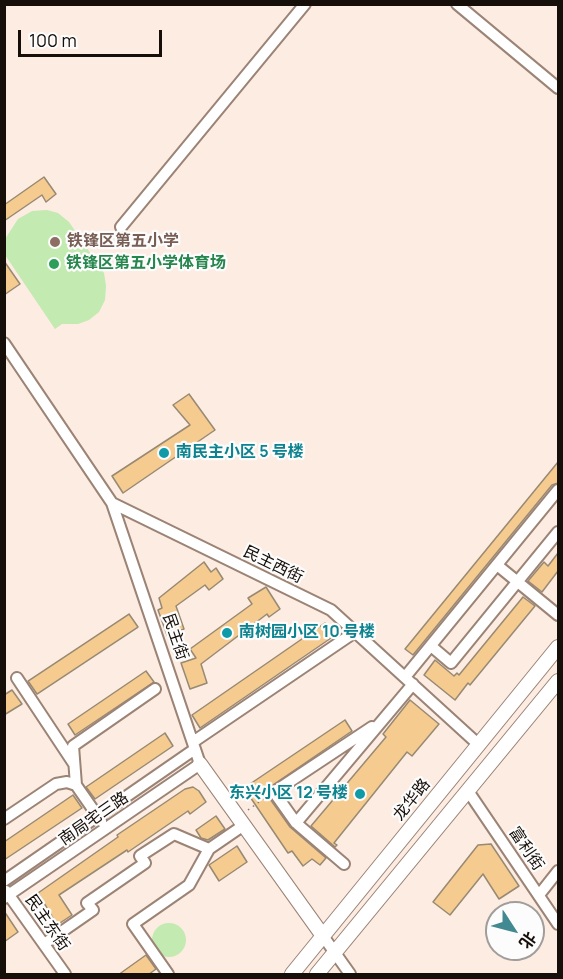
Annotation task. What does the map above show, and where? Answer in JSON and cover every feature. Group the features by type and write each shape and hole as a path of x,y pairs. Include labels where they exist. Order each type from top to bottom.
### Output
{"main road":[{"name":"龙华路","path":"292,975 558,647"},
{"path":"317,975 558,684"},
{"name":"民主街","path":"200,764 323,936"}],"street":[{"path":"121,227 305,4"},
{"path":"457,4 558,88"},
{"name":"民主街","path":"4,343 112,503 200,764"},
{"path":"296,824 382,720 431,646 558,490"},
{"name":"民主西街","path":"112,503 331,610 479,745"},
{"path":"431,646 451,663 558,532"},
{"path":"497,565 558,615"},
{"name":"南局宅三路","path":"4,881 355,632"},
{"path":"17,678 75,764"},
{"path":"106,828 76,785 73,746 155,689"},
{"path":"344,864 296,824 274,792 382,720"},
{"name":"南局宅三路","path":"6,894 200,764"},
{"path":"4,819 56,784 67,782 76,785"},
{"name":"富利街","path":"468,791 558,924"},
{"path":"168,975 133,924 189,885 209,849 241,821"},
{"path":"44,944 93,910 87,903 145,863 140,856 174,834 209,849"},
{"path":"539,895 558,871"},
{"name":"民主东街","path":"6,894 65,975"},
{"path":"323,936 350,975"}],"path":[{"path":"241,821 274,792"}],"green space":[{"name":"铁锋区第五小学体育场","path":"47,210 58,213 69,222 104,273 106,286 105,300 99,312 89,320 78,324 62,324 55,329 5,255 5,239 18,219 32,211"},
{"path":"169,923 181,928 186,940 181,952 169,957 157,952 152,940 157,928"}],"building":[{"name":"铁锋区第五小学","path":"44,177 56,194 46,202 42,195 4,221 4,205"},
{"path":"4,261 20,284 4,295"},
{"name":"南民主小区 5 号楼","path":"189,394 215,430 123,493 112,476 190,425 173,405"},
{"path":"558,462 558,483 552,485 413,655 405,649"},
{"path":"558,553 558,571 542,592 528,581 544,562 548,566"},
{"path":"204,562 211,572 216,568 223,579 209,590 205,585 176,606 184,629 167,635 158,610 162,608 159,598"},
{"name":"南树园小区 10 号楼","path":"266,587 280,609 269,617 267,614 201,664 207,683 190,689 181,663 196,658 190,649 252,604 248,598"},
{"path":"523,597 535,606 455,700 424,675 435,660 454,676 457,673 459,675"},
{"path":"129,614 138,627 37,694 28,681"},
{"path":"325,623 334,636 200,728 192,715"},
{"path":"146,671 154,682 75,735 68,724"},
{"path":"12,690 22,704 4,715 4,695"},
{"name":"东兴小区 12 号楼","path":"410,700 439,724 412,756 407,752 334,843 337,845 335,847 311,826 386,737 383,734"},
{"path":"345,720 352,731 267,789 268,796 290,827 326,858 320,865 312,859 303,866 292,851 288,853 244,788"},
{"path":"165,733 173,746 95,799 86,787"},
{"path":"193,787 199,791 206,802 190,814 188,811 59,895 72,915 57,925 38,893 118,837 117,835 185,789"},
{"path":"73,795 82,808 4,860 4,842"},
{"path":"216,816 225,829 208,840 201,838 196,830"},
{"path":"491,844 519,886 499,899 483,874 450,915 433,902 478,845"},
{"path":"237,846 247,862 219,881 209,865"},
{"path":"4,911 18,932 4,942"},
{"path":"146,955 156,969 148,975 118,975"}],"place":[{"name":"铁锋区第五小学","path":"55,242"},
{"name":"铁锋区第五小学体育场","path":"54,264"},
{"name":"南民主小区 5 号楼","path":"164,453"},
{"name":"南树园小区 10 号楼","path":"227,633"},
{"name":"东兴小区 12 号楼","path":"360,794"}]}
